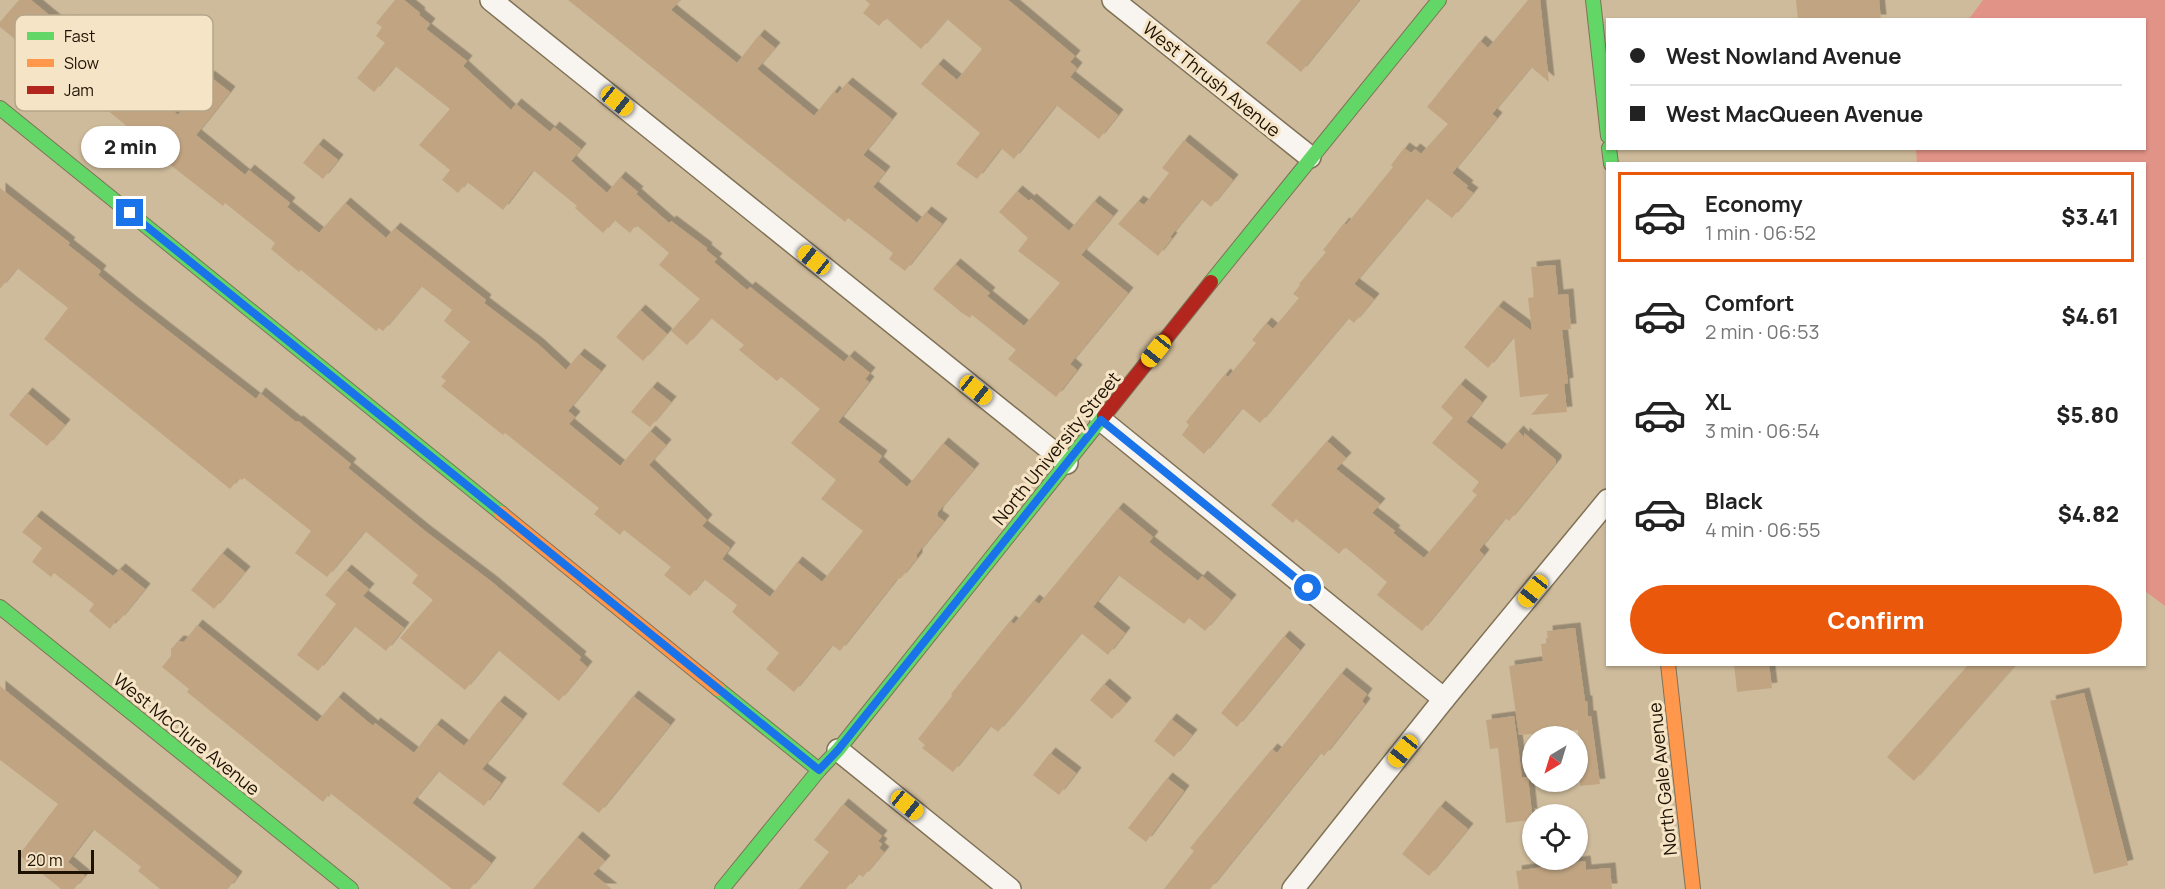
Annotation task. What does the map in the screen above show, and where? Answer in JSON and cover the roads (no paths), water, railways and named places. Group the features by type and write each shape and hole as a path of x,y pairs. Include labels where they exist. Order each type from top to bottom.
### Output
{"main road":[{"name":"North University Street","path":"722,889 838,750 1310,157 1439,0"},
{"path":"1593,0 1606,118"},
{"path":"0,108 819,770"},
{"name":"West McClure Avenue","path":"0,607 351,889"},
{"name":"North Gale Avenue","path":"1668,666 1692,889"}],"street":[{"path":"491,0 1067,463"},
{"name":"West Thrush Avenue","path":"1113,0 1310,157"},
{"path":"1101,420 1444,699"},
{"path":"1293,889 1444,699 1606,502"},
{"path":"838,750 1010,889"}]}
